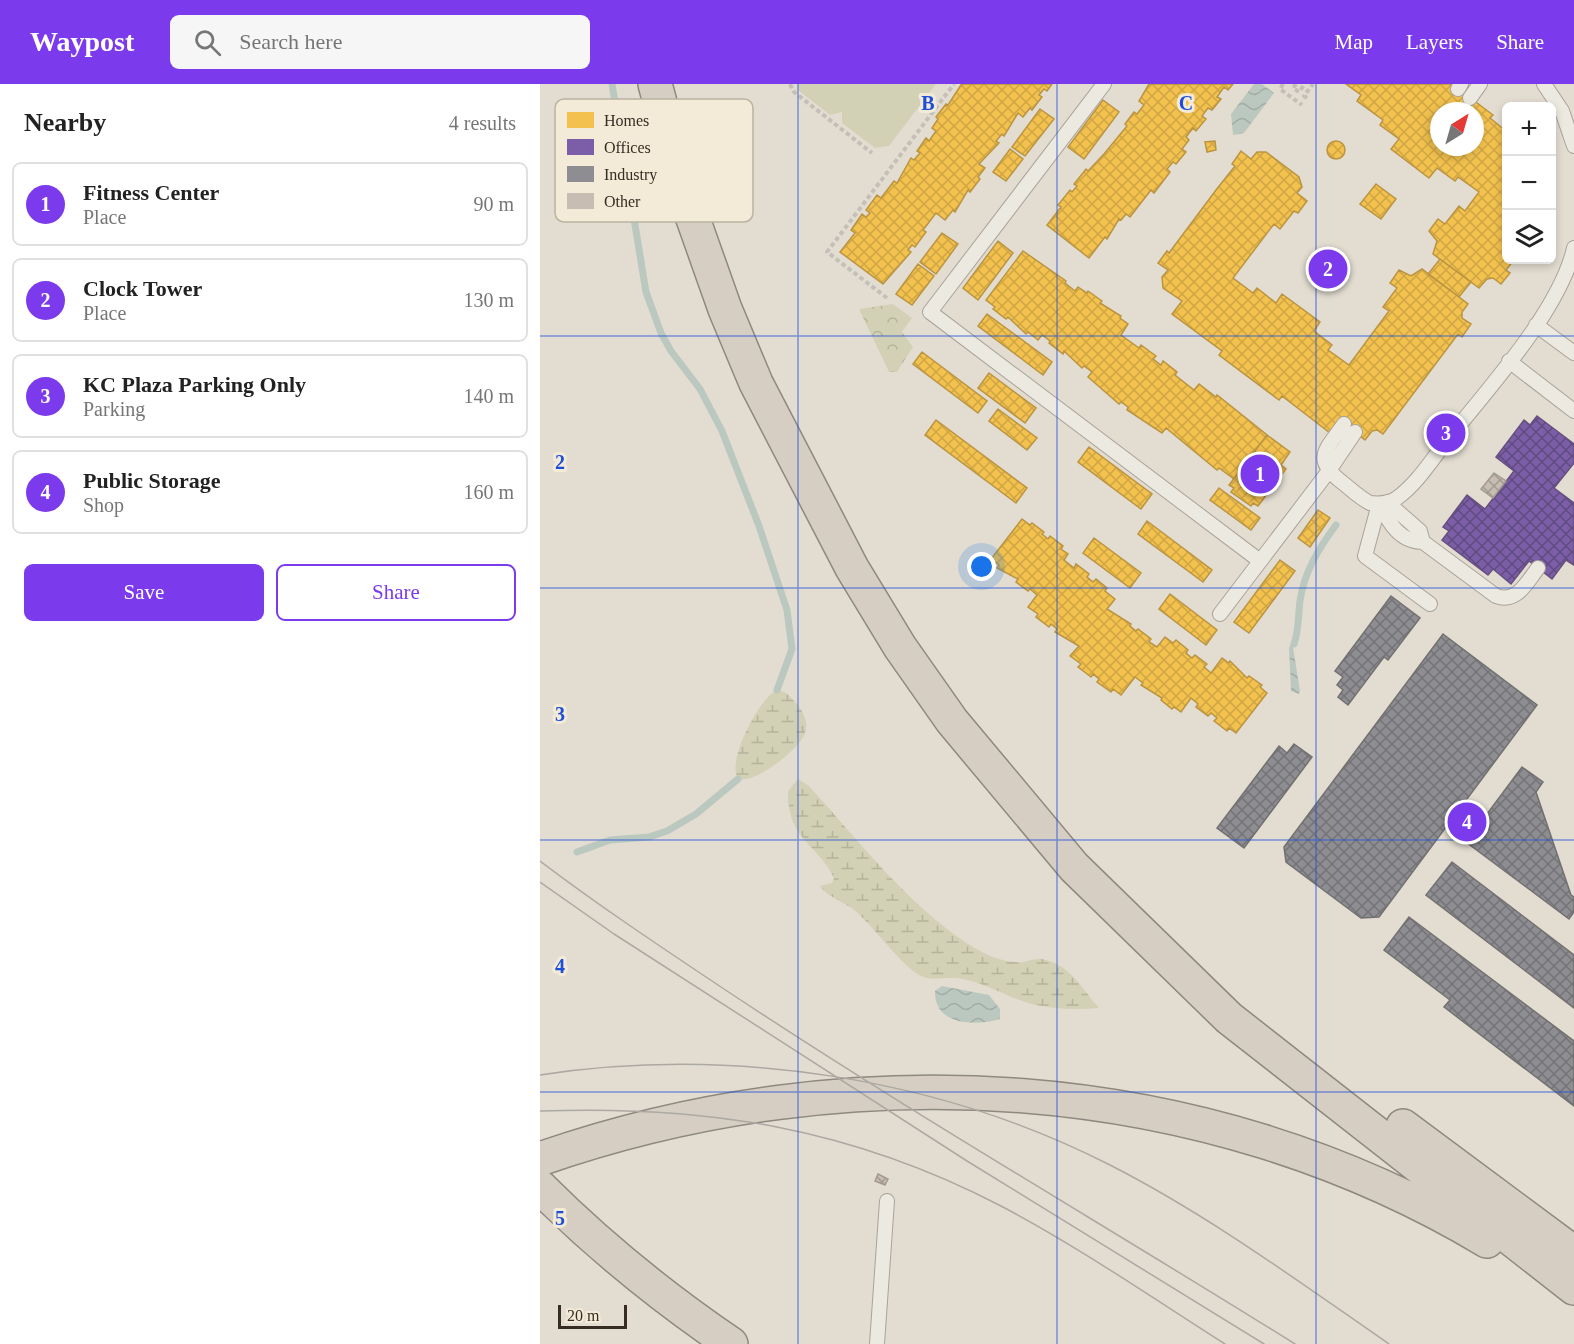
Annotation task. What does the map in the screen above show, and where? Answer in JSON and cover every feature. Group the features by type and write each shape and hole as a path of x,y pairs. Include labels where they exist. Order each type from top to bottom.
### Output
{"highway":[{"path":"655,84 659,99"},
{"path":"694,222 725,309 756,383 852,568 906,656 952,721 999,779 1074,867 1166,954 1229,1018 1574,1288"},
{"path":"1166,954 1241,1006 1574,1253"},
{"path":"540,1159 698,1113 807,1097 887,1091 999,1093 1046,1098 1146,1114 1220,1130 1291,1149 1341,1168 1455,1222 1525,1264 1574,1298"},
{"path":"540,1187 613,1256 676,1308 731,1344"}],"lane":[{"path":"1104,84 930,312 1260,561"},
{"path":"1470,98 1480,84"},
{"path":"1544,84 1568,123 1574,146"},
{"path":"1383,503 1396,499 1410,486 1509,361 1557,293 1573,254"},
{"path":"1536,325 1574,353"},
{"path":"1509,361 1574,411"},
{"path":"1350,428 1325,454 1324,462 1328,472 1360,497 1383,503 1420,531 1423,542 1502,598 1510,598 1518,593 1538,568"},
{"path":"1220,614 1328,472"},
{"path":"1383,503 1365,556 1430,604"},
{"path":"877,1344 887,1202"}],"path":[{"path":"790,84 794,92 872,153"},
{"path":"887,298 827,252 954,84"},
{"path":"1283,84 1280,89 1302,105"},
{"path":"1296,84 1293,88 1299,92 1305,84"},
{"path":"1307,98 1304,96 1313,84"}],"green space":[{"path":"798,84 936,84 889,146 875,148 842,123 842,112 830,115 798,90"},
{"path":"893,304 912,318 902,332 913,347 897,372 889,372 859,309"},
{"path":"777,690 788,694 801,710 806,721 805,733 794,748 776,764 755,776 738,779 735,771 736,759 746,731 762,705"},
{"path":"798,779 809,786 903,890 945,927 968,944 994,958 1017,962 1042,959 1060,966 1075,978 1099,1008 1065,1009 1039,1006 971,981 957,978 931,979 914,972 861,916 826,893 820,886 832,883 834,878 820,857 804,840 792,820 788,791"}],"water":[{"path":"1254,84 1262,84 1274,93 1244,133 1233,135 1231,114"},
{"path":"1292,641 1299,694 1291,691 1289,648"},
{"path":"942,986 989,995 1000,1009 1000,1019 969,1022 949,1017 941,1011 937,1003 935,991"}],"building: Homes":[{"path":"964,84 1052,84 1047,91 1044,89 1039,95 1042,97 1032,110 1030,108 1023,117 1018,113 1004,136 1002,134 996,141 999,143 979,164 985,168 978,177 980,179 970,192 968,190 955,212 953,210 945,220 936,213 923,230 926,232 915,247 912,245 908,250 911,252 883,284 840,252 855,233 851,230 862,214 866,217 870,213 866,210 877,195 881,198 894,181 897,183 911,158 914,160 920,153 917,151 926,138 929,141 936,131 932,128 938,119 936,117"},
{"path":"1149,84 1233,84 1228,90 1224,87 1217,97 1221,99 1212,110 1208,108 1202,116 1206,119 1196,131 1193,128 1186,137 1189,140 1182,149 1186,152 1176,164 1173,162 1167,169 1170,172 1154,193 1151,190 1130,217 1126,214 1121,220 1119,219 1107,239 1105,237 1089,258 1047,225 1061,207 1058,205 1070,190 1072,192 1077,186 1074,184 1086,169 1088,171 1104,154 1127,126 1125,124 1134,112 1137,114 1144,105 1139,101"},
{"path":"1346,84 1452,84 1476,102 1430,102 1430,156 1484,156 1484,108 1493,115 1490,118 1502,128 1502,264 1511,264 1506,270 1510,273 1501,284 1493,278 1487,279 1479,288 1433,254 1437,241 1429,231 1438,219 1445,224 1459,206 1465,211 1479,192 1458,177 1455,181 1437,168 1429,178 1391,149 1399,139 1380,125 1383,120 1357,101 1361,95"},
{"path":"1103,100 1119,112 1084,159 1068,147"},
{"path":"1040,109 1054,119 1025,156 1012,147"},
{"path":"1215,141 1216,150 1207,152 1205,142"},
{"path":"1336,141 1342,144 1345,150 1342,156 1336,159 1330,156 1327,150 1330,144"},
{"path":"1010,149 1023,159 1006,181 993,172"},
{"path":"1241,151 1251,159 1257,152 1266,152 1299,177 1302,187 1297,193 1307,201 1298,213 1294,211 1280,229 1274,224 1233,278 1253,293 1257,288 1276,303 1282,294 1320,322 1314,331 1332,345 1328,350 1349,365 1389,311 1383,307 1397,288 1390,283 1399,270 1411,276 1422,269 1468,304 1462,312 1462,318 1471,324 1462,337 1458,334 1383,434 1377,430 1372,431 1365,440 1339,420 1330,433 1282,396 1279,400 1219,355 1222,351 1172,314 1182,301 1163,288 1162,277 1168,270 1158,263 1167,251 1169,253 1235,166 1232,164"},
{"path":"1376,184 1396,199 1381,219 1360,204"},
{"path":"942,233 958,244 936,274 920,262"},
{"path":"998,241 1013,253 978,300 963,288"},
{"path":"1023,251 1066,281 1065,283 1075,291 1078,287 1087,293 1088,291 1102,301 1100,303 1121,316 1120,318 1128,324 1121,335 1139,348 1141,345 1156,356 1153,359 1161,365 1163,361 1177,372 1175,375 1194,390 1199,384 1216,397 1217,395 1267,435 1234,479 1219,468 1217,470 1166,428 1162,433 1127,410 1128,407 1121,402 1119,404 1088,377 1092,372 1084,366 1082,368 1064,351 1063,354 1042,335 1038,340 1028,332 1026,334 1008,317 1006,319 993,309 995,307 986,300"},
{"path":"1440,259 1471,282 1459,297 1428,274"},
{"path":"1328,262 1333,264 1335,269 1333,274 1328,276 1323,274 1321,269 1323,264"},
{"path":"918,264 934,276 912,305 896,294"},
{"path":"987,314 1052,362 1043,375 978,326"},
{"path":"922,352 987,401 978,413 913,364"},
{"path":"989,373 1036,408 1025,423 978,388"},
{"path":"998,409 1037,438 1027,450 989,421"},
{"path":"936,420 1027,488 1016,503 925,435"},
{"path":"1267,435 1290,452 1281,465 1286,469 1258,506 1253,503 1251,506 1231,492 1234,488 1229,485"},
{"path":"1089,447 1152,494 1141,509 1078,462"},
{"path":"1219,488 1260,518 1251,530 1210,500"},
{"path":"1318,510 1330,518 1310,547 1298,538"},
{"path":"1022,519 1044,532 1042,534 1048,539 1050,536 1063,546 1061,549 1068,554 1064,560 1074,568 1076,564 1089,574 1087,577 1093,582 1096,579 1107,588 1105,591 1115,599 1107,609 1131,624 1130,626 1136,631 1138,629 1151,639 1149,642 1157,647 1165,637 1173,643 1176,640 1188,650 1186,653 1192,658 1195,655 1207,664 1204,667 1211,673 1222,658 1229,663 1230,661 1247,678 1249,676 1262,685 1260,687 1267,693 1236,733 1229,728 1227,731 1214,721 1217,718 1211,713 1208,716 1196,707 1198,704 1191,698 1181,712 1174,707 1172,709 1161,700 1162,698 1141,685 1143,683 1135,677 1121,695 1113,689 1111,692 1097,682 1099,679 1093,674 1091,677 1078,667 1081,664 1070,656 1079,646 1055,632 1057,629 1051,624 1049,627 1036,617 1038,614 1028,607 1037,595 1016,582 1018,579 997,568 999,565 991,559"},
{"path":"1147,521 1212,570 1203,582 1138,534"},
{"path":"1094,538 1141,573 1130,588 1083,553"},
{"path":"1280,560 1295,571 1249,633 1234,622"},
{"path":"1170,594 1217,630 1206,645 1159,609"}],"building: Offices":[{"path":"1537,416 1574,444 1574,463 1554,488 1574,503 1574,565 1566,560 1552,579 1529,561 1511,584 1493,569 1488,575 1442,540 1449,531 1443,527 1467,495 1485,509 1514,471 1496,457 1524,420 1530,425"}],"building: Industry":[{"path":"1391,596 1420,618 1388,660 1384,657 1348,705 1338,697 1343,690 1337,685 1343,677 1335,671"},
{"path":"1443,634 1537,705 1379,917 1361,918 1286,862 1284,847"},
{"path":"1294,744 1312,757 1244,848 1217,828 1279,746 1287,753"},
{"path":"1522,767 1543,782 1536,792 1571,895 1574,897 1574,912 1569,919 1466,842"},
{"path":"1452,862 1574,955 1574,1008 1426,895"},
{"path":"1409,917 1574,1041 1574,1106 1444,1007 1450,1000 1384,950"}],"building: Other":[{"path":"1494,473 1506,481 1493,498 1481,489"},
{"path":"878,1174 888,1179 885,1185 875,1181"}],"waterway":[{"path":"612,84 614,99"},
{"path":"635,222 646,292 661,333 671,351 700,389 722,431 759,526 787,610 792,649 777,690"},
{"path":"1294,644 1305,580 1318,552 1336,525"},
{"path":"577,852 610,840 649,837 667,831 696,814 738,779"}],"tram line":[{"path":"540,861 628,924 789,1032 1295,1344"},
{"path":"540,882 614,934 967,1161 1264,1344"},
{"path":"540,1075 612,1067 685,1064 758,1068 832,1076 904,1090 975,1110 1044,1135 1146,1184 1252,1250 1389,1344"},
{"path":"540,1111 661,1112 720,1118 777,1127 833,1140 889,1157 945,1179 1030,1222 1087,1255 1225,1344"}],"place":[{"name":"Clock Tower","path":"1328,269"},
{"name":"KC Plaza Parking Only","path":"1446,433"},
{"name":"Fitness Center","path":"1260,474"},
{"name":"Public Storage","path":"1467,822"}]}
